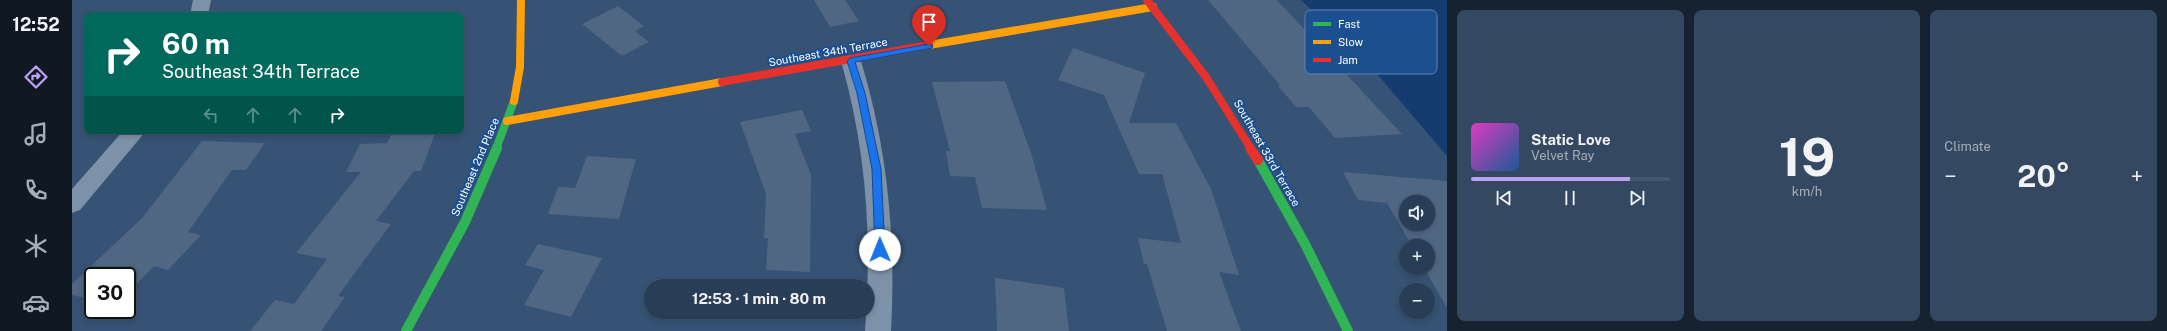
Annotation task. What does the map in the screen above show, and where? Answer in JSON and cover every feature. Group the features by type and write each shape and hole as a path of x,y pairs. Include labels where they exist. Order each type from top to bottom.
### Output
{"street":[{"path":"200,12 202,0"},
{"name":"Southeast 2nd Place","path":"406,331 438,278 476,200 507,121 517,88 522,41 521,0"},
{"name":"Southeast 34th Terrace","path":"507,121 850,61 1150,4"},
{"name":"Southeast 33rd Terrace","path":"1150,4 1186,49 1227,107 1272,180 1348,331"},
{"path":"850,61 861,93 876,169 880,214 878,331"},
{"path":"72,204 132,134"}],"water":[{"path":"1301,0 1447,0 1447,156 1377,74 1437,74 1437,10 1311,10"}],"building":[{"path":"814,0 845,0 859,21 830,27"},
{"path":"1208,0 1277,0 1305,30 1305,74 1346,74 1402,134 1335,138 1309,107 1296,107 1278,86 1280,85"},
{"path":"618,6 644,26 635,31 649,42 622,56 582,24"},
{"path":"1073,48 1145,73 1129,123 1176,123 1211,189 1239,275 1219,272 1241,331 1167,331 1147,264 1144,264 1138,238 1181,243 1162,174 1139,174 1104,95 1058,80"},
{"path":"1005,81 1031,153 1047,210 982,208 975,177 950,176 946,151 950,151 932,82"},
{"path":"802,110 811,131 795,134 811,175 810,272 766,270 768,238 764,238 766,194 740,122"},
{"path":"392,134 435,134 421,171 414,171 376,221 391,224 338,296 345,297 321,331 250,331 275,300 294,304 327,259 296,253 361,172 346,172 360,144 387,143"},
{"path":"202,141 265,143 246,170 232,170 188,232 201,235 168,270 154,266 136,285 136,267 90,267 142,218"},
{"path":"587,156 636,159 619,219 548,214 558,187 575,188"},
{"path":"1343,172 1447,181 1447,308 1435,287 1435,283 1433,283 1428,275 1435,275 1435,239 1408,239 1403,231 1435,231 1435,195 1399,195 1399,224 1387,203 1358,200"},
{"path":"538,244 602,258 571,317 524,305 544,270 525,265"},
{"path":"84,273 84,298 72,295 72,284"},
{"path":"995,278 1064,288 1069,331 997,331"}],"traffic: fast":[{"path":"406,331 465,222 501,138 514,101"},
{"path":"1258,160 1305,244 1348,331"}],"traffic: slow":[{"path":"514,101 520,67 521,0"},
{"path":"929,45 1153,7"},
{"path":"507,121 722,82"}],"traffic: jam":[{"path":"1147,0 1206,77 1258,160"},
{"path":"722,82 929,45"}],"route":[{"path":"880,250 880,214 876,169 861,93 850,61 929,46"}]}
